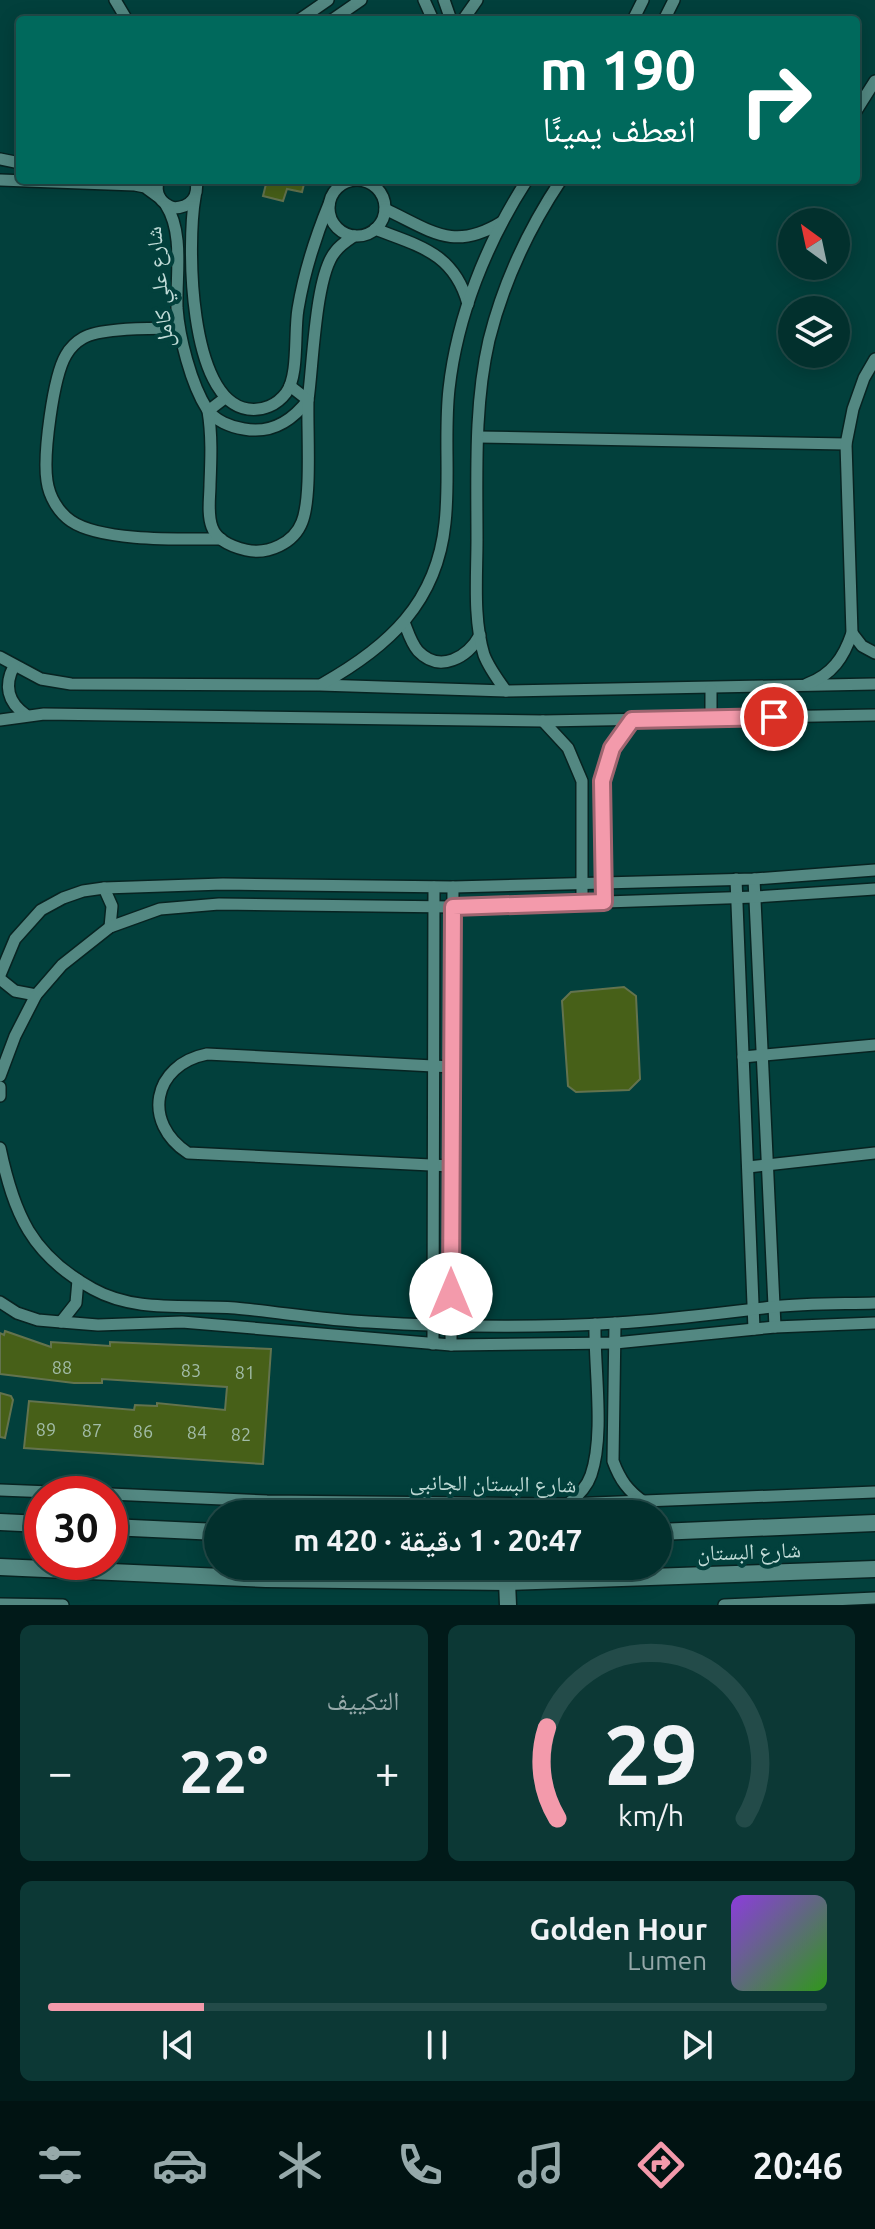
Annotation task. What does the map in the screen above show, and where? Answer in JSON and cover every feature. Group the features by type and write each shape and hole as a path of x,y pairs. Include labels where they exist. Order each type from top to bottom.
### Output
{"street":[{"path":"305,16 328,0"},
{"path":"338,16 361,0"},
{"path":"860,105 875,81"},
{"path":"108,184 145,187 163,202 182,207 198,187"},
{"name":"شارع علي كامل","path":"158,184 157,190 175,224 179,328 188,362 208,411 212,439 210,510 212,528 221,539"},
{"path":"308,400 298,413 284,423 252,431 236,428 208,411 225,398 234,405 255,410 276,403 290,386 298,309 314,243 333,193 340,184"},
{"path":"179,328 95,333 74,344 62,364 54,398 47,483 59,510 78,526 157,539 221,539 252,551 272,549 289,540 299,530 305,505 308,400 321,293 328,263 334,252 354,236 375,229 382,220 385,209 383,196 375,184"},
{"path":"320,685 380,647 404,622 429,583 439,558 446,522 445,432 458,339 468,304 503,222 525,184"},
{"path":"506,691 485,657 480,635 477,562 480,386 493,327 531,229 559,184"},
{"name":"شارع علي كامل","path":"198,187 192,221 195,310 209,366 225,398"},
{"path":"329,204 335,225 354,236"},
{"path":"385,209 453,239 470,238 503,222"},
{"path":"375,229 430,250 444,261 456,275 468,304"},
{"path":"799,687 818,680 834,668 846,652 852,633 846,444 853,409 864,378 875,359"},
{"path":"290,386 308,400"},
{"path":"478,437 846,444"},
{"path":"404,622 420,652 433,661 460,658 472,648 480,635"},
{"path":"852,633 862,646 875,653"},
{"path":"0,657 41,679 71,684 320,685 506,691 875,684"},
{"path":"14,666 8,693 18,710 26,715"},
{"path":"711,689 711,718"},
{"path":"0,720 26,715 244,715 543,721 875,715"},
{"path":"604,902 602,781 612,748 632,720"},
{"path":"543,721 568,748 582,781 582,903"},
{"path":"36,995 15,991 0,977 15,939 41,910 73,894 104,888 223,884 453,887 754,879 875,870"},
{"path":"736,879 754,1329"},
{"path":"754,879 775,1327"},
{"path":"433,1344 434,887"},
{"path":"451,1345 453,887"},
{"path":"104,888 112,906 110,927"},
{"path":"0,1076 15,1036 36,995 62,965 110,927 160,909 183,905 453,907 736,898 875,889"},
{"path":"743,1057 875,1045"},
{"path":"451,1166 188,1153 175,1145 166,1133 158,1104 168,1076 192,1057 207,1054 452,1067"},
{"path":"0,1087 0,1096"},
{"path":"0,1148 6,1195 44,1252 96,1291 143,1305 234,1308 367,1322 451,1326 615,1323 774,1307 875,1303"},
{"path":"748,1167 875,1153"},
{"path":"61,1322 76,1303 78,1280"},
{"path":"0,1302 17,1313 38,1320 98,1325 182,1322 451,1345 615,1343 775,1327 875,1323"},
{"path":"615,1323 613,1461 630,1492 642,1500"},
{"path":"573,1500 590,1478 595,1461 595,1324"},
{"path":"0,1490 24,1491"},
{"name":"شارع البستان الجانبى","path":"672,1501 875,1492"},
{"name":"شارع البستان الجانبى","path":"128,1495 245,1500"},
{"path":"0,1522 24,1523"},
{"name":"شارع البستان","path":"672,1531 875,1523"},
{"path":"128,1528 204,1531"},
{"name":"شارع البستان","path":"0,1567 266,1579 507,1582 875,1569"},
{"path":"507,1582 508,1605"},
{"path":"724,1605 875,1598"},
{"path":"2,1604 63,1605"}],"building":[{"path":"266,184 304,184 302,192 287,189 283,201 263,196"},
{"path":"624,987 636,996 640,1079 629,1090 576,1092 568,1086 562,1001 571,992"},
{"path":"5,1331 51,1347 51,1342 110,1346 110,1342 271,1349 263,1464 24,1448 29,1401 134,1410 135,1405 157,1406 157,1403 225,1410 227,1387 102,1379 102,1383 74,1383 0,1374 0,1333 4,1335"},
{"path":"0,1393 11,1396 13,1400 5,1438 0,1437"}],"route":[{"path":"451,1294 453,907 604,902 602,781 612,748 632,720 774,717"}]}
